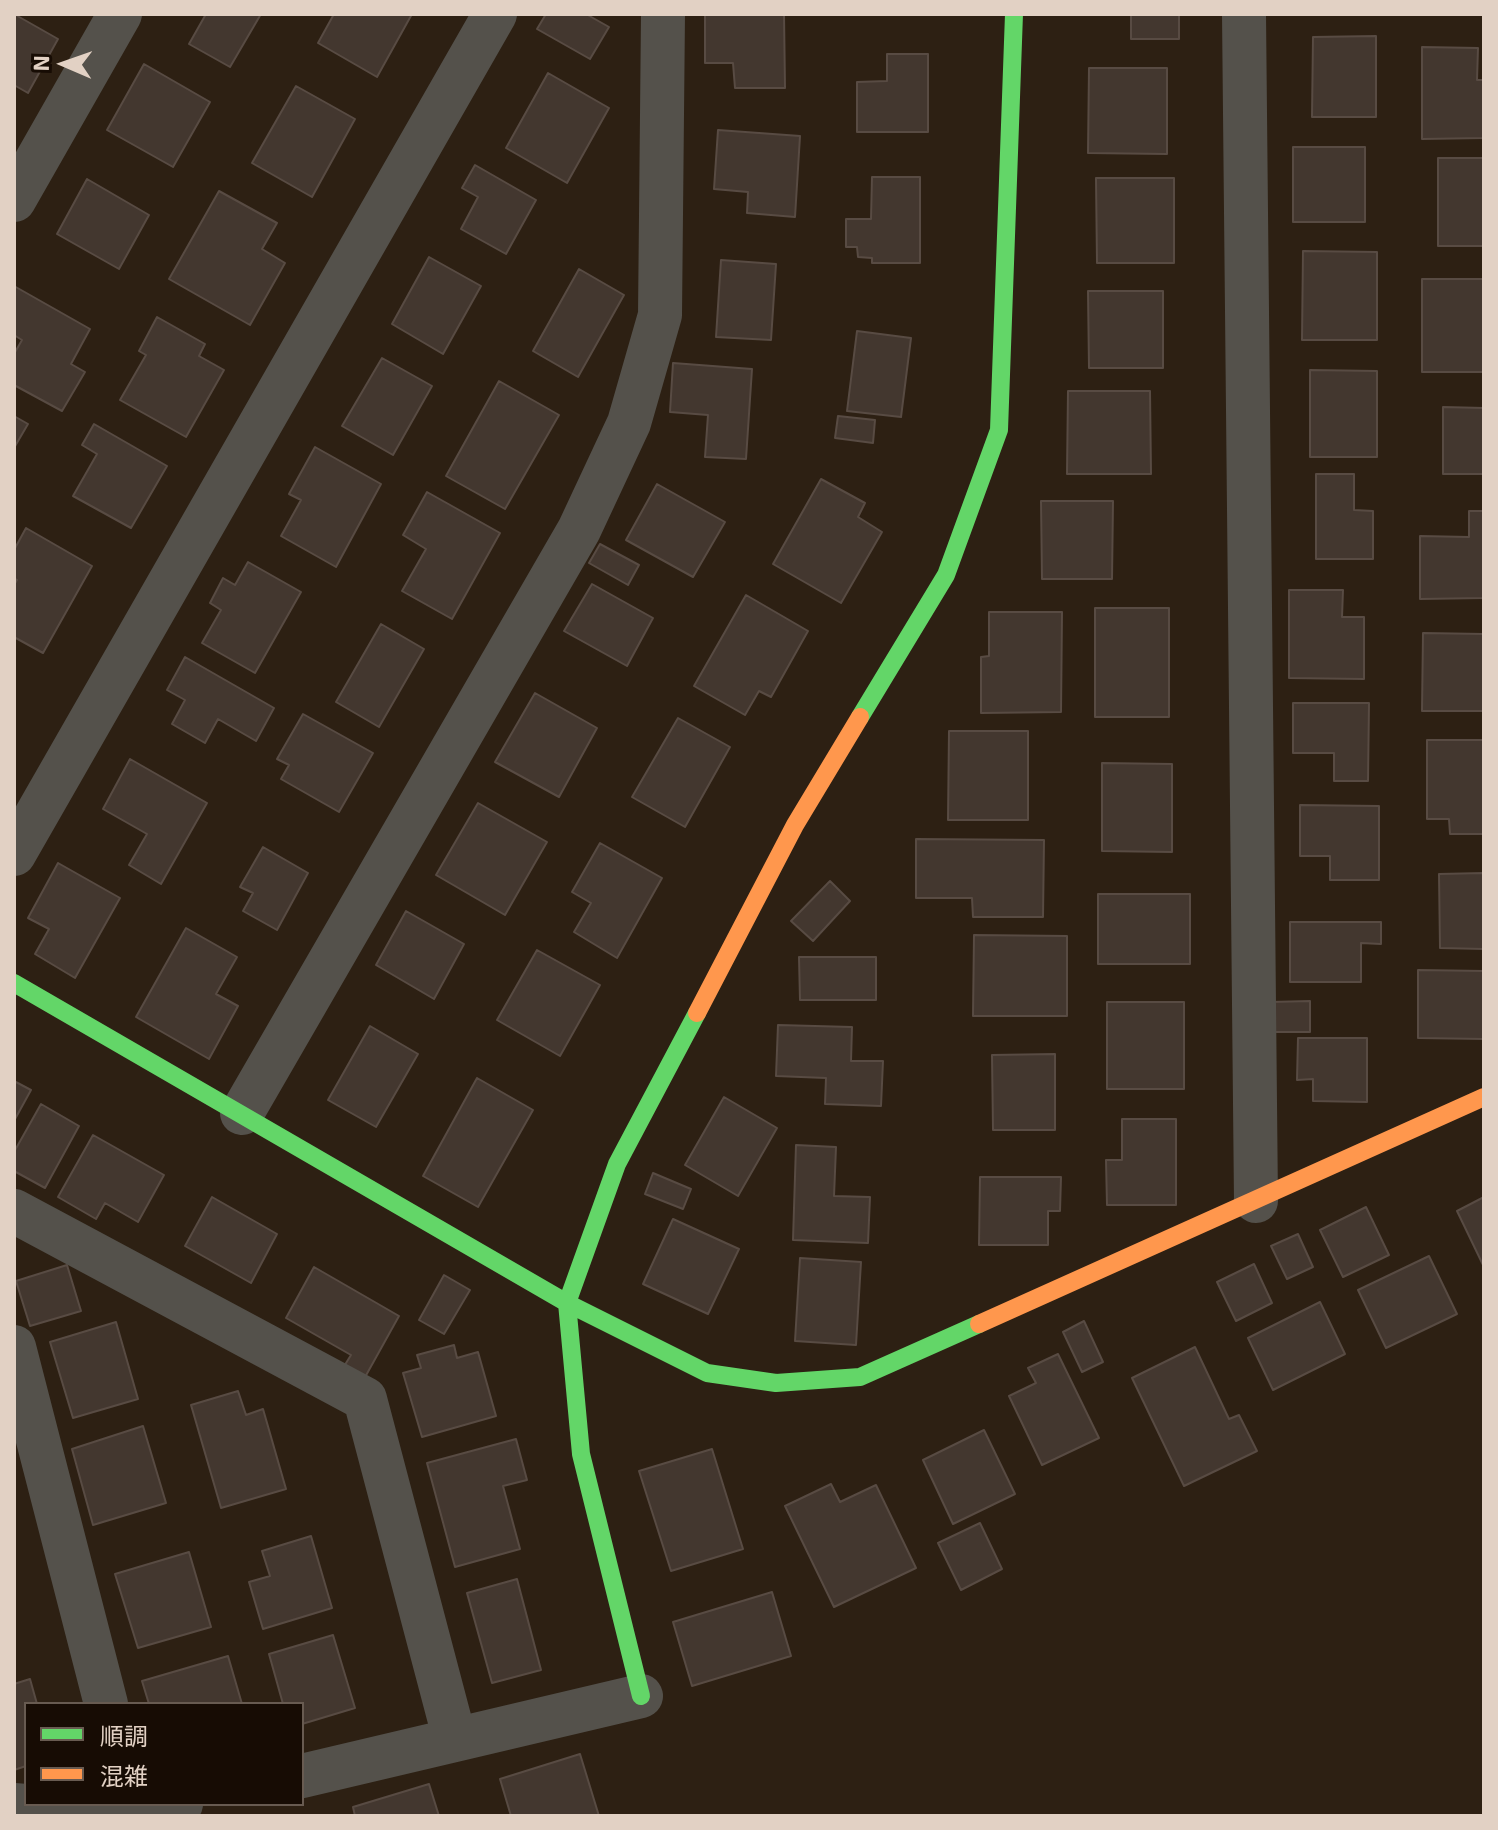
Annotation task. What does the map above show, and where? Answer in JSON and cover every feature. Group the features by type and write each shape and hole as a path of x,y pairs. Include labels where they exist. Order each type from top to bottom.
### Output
{"street":[{"path":"14,200 120,14"},
{"path":"14,854 495,14"},
{"path":"242,1113 579,530 629,423 660,315 663,14"},
{"path":"304,1776 641,1696 581,1454 567,1303 617,1164 795,825 946,575 999,430 1014,14"},
{"path":"1244,14 1256,1201"},
{"path":"14,983 567,1303 707,1373 776,1383 860,1377 1484,1097"},
{"path":"14,1211 365,1399 455,1740"},
{"path":"14,1347 105,1702"},
{"path":"26,1806 134,1815 172,1806"}],"building":[{"path":"14,14 58,39 28,93 14,85"},
{"path":"206,14 261,14 230,67 189,44"},
{"path":"334,14 412,14 377,77 318,43"},
{"path":"546,14 586,14 609,27 590,59 537,29"},
{"path":"705,14 784,14 785,88 735,88 733,63 705,63"},
{"path":"1131,14 1179,14 1179,39 1131,39"},
{"path":"1376,36 1376,117 1312,117 1313,37"},
{"path":"1422,47 1478,48 1477,80 1484,80 1484,138 1422,139"},
{"path":"887,54 928,54 928,132 857,132 857,82 887,81"},
{"path":"144,64 210,102 173,167 107,130"},
{"path":"1089,68 1167,68 1167,154 1088,153"},
{"path":"548,73 609,108 567,183 506,148"},
{"path":"296,86 355,119 312,197 252,163"},
{"path":"718,130 800,136 795,217 747,213 748,192 714,189"},
{"path":"1293,147 1365,147 1365,222 1293,222"},
{"path":"1438,158 1484,158 1484,246 1438,246"},
{"path":"475,165 536,200 506,254 461,229 478,197 462,188"},
{"path":"872,177 920,177 920,263 872,263 872,258 858,257 857,247 846,247 846,219 871,219"},
{"path":"1096,178 1174,178 1174,263 1097,263"},
{"path":"87,179 149,215 119,269 57,234"},
{"path":"219,191 277,223 262,249 285,263 250,325 169,279"},
{"path":"1303,251 1377,252 1377,340 1302,340"},
{"path":"429,257 481,286 443,354 392,324"},
{"path":"721,260 776,264 771,340 716,337"},
{"path":"579,269 624,295 578,377 533,351"},
{"path":"1422,279 1484,279 1484,372 1422,372"},
{"path":"14,286 90,329 71,364 85,372 62,411 14,385 14,354 22,340 14,335"},
{"path":"1088,291 1163,291 1163,368 1089,368"},
{"path":"157,317 205,344 199,356 224,370 186,437 120,400 146,355 139,351"},
{"path":"857,331 911,338 901,417 847,411"},
{"path":"382,358 432,386 393,455 342,426"},
{"path":"673,363 752,369 746,459 705,457 708,415 670,412"},
{"path":"1310,370 1377,371 1377,457 1310,457"},
{"path":"499,381 559,415 505,509 446,476"},
{"path":"1068,391 1150,391 1151,474 1067,474"},
{"path":"1443,407 1484,408 1484,474 1443,474"},
{"path":"14,416 28,424 14,448"},
{"path":"838,416 875,420 873,443 835,438"},
{"path":"94,424 167,466 131,528 73,496 97,454 82,445"},
{"path":"315,447 381,484 336,567 281,536 301,500 289,494"},
{"path":"1316,474 1354,474 1354,510 1373,511 1373,559 1316,559"},
{"path":"821,479 865,503 858,517 882,532 841,603 773,564"},
{"path":"657,484 725,522 693,577 626,540"},
{"path":"427,492 500,533 452,619 402,591 426,549 403,535"},
{"path":"1041,501 1113,501 1112,579 1042,579"},
{"path":"1469,511 1484,511 1484,598 1420,599 1420,536 1469,537"},
{"path":"26,528 92,566 43,653 14,637 14,585 17,580 14,578 14,550"},
{"path":"600,544 639,565 628,585 589,563"},
{"path":"248,562 301,592 255,673 202,643 221,610 210,603 223,578 235,585"},
{"path":"592,584 653,618 627,666 564,631"},
{"path":"1289,590 1343,590 1342,617 1364,617 1364,679 1289,678"},
{"path":"746,595 808,631 771,697 759,691 745,715 694,686"},
{"path":"1095,608 1169,608 1169,717 1095,717"},
{"path":"989,612 1062,612 1061,712 981,713 981,657 989,656"},
{"path":"381,624 424,649 379,727 336,702"},
{"path":"1423,633 1484,634 1484,711 1422,711"},
{"path":"185,657 274,708 256,741 218,719 205,743 172,724 185,700 167,690"},
{"path":"535,693 597,728 559,797 495,762"},
{"path":"1293,703 1369,703 1368,781 1334,781 1334,753 1293,753"},
{"path":"303,714 373,753 339,812 281,779 289,765 277,759"},
{"path":"678,718 730,747 685,827 632,797"},
{"path":"949,731 1028,731 1028,820 948,820"},
{"path":"1427,740 1484,740 1484,834 1450,834 1449,819 1427,819"},
{"path":"130,759 207,803 161,884 129,865 147,834 103,809"},
{"path":"1102,763 1172,764 1172,852 1102,851"},
{"path":"478,803 547,842 505,915 436,875"},
{"path":"1300,805 1379,806 1379,880 1330,880 1330,856 1300,856"},
{"path":"916,839 1044,840 1043,917 973,917 972,898 916,898"},
{"path":"600,843 662,878 617,958 574,932 591,903 572,892"},
{"path":"263,847 308,873 277,930 243,911 253,893 240,887"},
{"path":"58,863 120,898 75,978 35,954 49,929 28,918"},
{"path":"1484,873 1484,949 1440,948 1439,874"},
{"path":"830,881 850,901 813,941 791,921"},
{"path":"1098,894 1190,894 1190,964 1098,964"},
{"path":"406,911 464,944 434,999 376,965"},
{"path":"1290,922 1381,922 1381,944 1361,943 1361,982 1290,982"},
{"path":"186,928 237,957 216,994 238,1006 209,1059 136,1017"},
{"path":"974,935 1067,936 1067,1016 973,1016"},
{"path":"537,950 600,985 560,1056 497,1020"},
{"path":"799,957 876,957 876,1000 800,1000"},
{"path":"1418,970 1484,971 1484,1039 1418,1038"},
{"path":"1310,1001 1310,1032 1270,1032 1270,1002"},
{"path":"1107,1002 1184,1002 1184,1089 1107,1089"},
{"path":"778,1025 852,1027 851,1061 883,1061 881,1106 825,1104 826,1078 776,1076"},
{"path":"370,1026 418,1054 376,1127 328,1100"},
{"path":"1298,1038 1367,1038 1367,1102 1313,1101 1313,1079 1297,1080"},
{"path":"1055,1054 1055,1130 993,1130 992,1055"},
{"path":"477,1078 533,1110 478,1207 423,1176"},
{"path":"14,1081 31,1090 14,1121"},
{"path":"724,1097 777,1128 738,1196 685,1165"},
{"path":"41,1104 79,1126 45,1188 14,1171 14,1152"},
{"path":"1122,1119 1176,1119 1176,1205 1107,1205 1106,1160 1122,1160"},
{"path":"93,1135 164,1175 138,1222 105,1203 96,1219 58,1197"},
{"path":"796,1145 836,1147 834,1196 870,1197 868,1243 793,1240"},
{"path":"653,1173 691,1189 683,1209 645,1194"},
{"path":"980,1177 1061,1177 1060,1211 1048,1211 1048,1245 979,1245"},
{"path":"212,1197 277,1234 251,1283 185,1246"},
{"path":"1484,1197 1484,1267 1457,1211"},
{"path":"1366,1207 1389,1255 1343,1277 1320,1230"},
{"path":"673,1219 739,1249 708,1314 643,1284"},
{"path":"1298,1234 1313,1267 1287,1279 1271,1246"},
{"path":"1429,1256 1457,1314 1386,1348 1358,1290"},
{"path":"800,1258 861,1262 856,1345 795,1341"},
{"path":"1254,1264 1272,1303 1236,1321 1217,1282"},
{"path":"67,1265 81,1311 30,1326 16,1281"},
{"path":"314,1267 399,1316 364,1379 343,1368 351,1355 286,1318"},
{"path":"444,1275 470,1290 444,1334 419,1320"},
{"path":"1320,1302 1345,1354 1273,1390 1248,1338"},
{"path":"1084,1321 1103,1362 1082,1372 1063,1332"},
{"path":"116,1322 138,1399 73,1418 50,1342"},
{"path":"454,1345 457,1358 478,1352 496,1416 422,1437 403,1373 421,1368 417,1355"},
{"path":"1195,1347 1229,1419 1239,1415 1257,1451 1184,1486 1132,1378"},
{"path":"1058,1354 1099,1438 1042,1465 1009,1396 1036,1383 1028,1368"},
{"path":"238,1391 246,1415 263,1409 286,1489 221,1508 191,1405"},
{"path":"143,1426 166,1503 93,1525 72,1449"},
{"path":"984,1430 1015,1494 953,1524 923,1460"},
{"path":"516,1439 527,1480 503,1486 520,1549 455,1567 427,1463"},
{"path":"712,1449 743,1549 671,1571 639,1471"},
{"path":"831,1484 840,1502 876,1485 916,1568 834,1607 785,1506"},
{"path":"980,1523 1002,1569 961,1590 938,1543"},
{"path":"311,1536 332,1608 263,1629 249,1582 270,1576 262,1551"},
{"path":"189,1552 211,1627 138,1648 115,1574"},
{"path":"517,1579 541,1670 492,1683 467,1593"},
{"path":"772,1592 791,1656 692,1686 673,1622"},
{"path":"333,1635 355,1708 304,1723 304,1702 282,1702 269,1654"},
{"path":"228,1656 241,1702 148,1702 142,1681"},
{"path":"30,1679 36,1702 24,1702 24,1767 14,1770 14,1684"},
{"path":"580,1754 599,1816 511,1816 500,1779"},
{"path":"429,1784 439,1816 355,1816 353,1807"}],"traffic: fast":[{"path":"860,717 946,575 999,430 1014,14"},
{"path":"14,983 567,1303 707,1373 776,1383 860,1377 979,1324"},
{"path":"641,1696 581,1454 567,1303 617,1164 697,1013"}],"traffic: slow":[{"path":"697,1013 795,825 860,717"},
{"path":"979,1324 1484,1097"}]}
